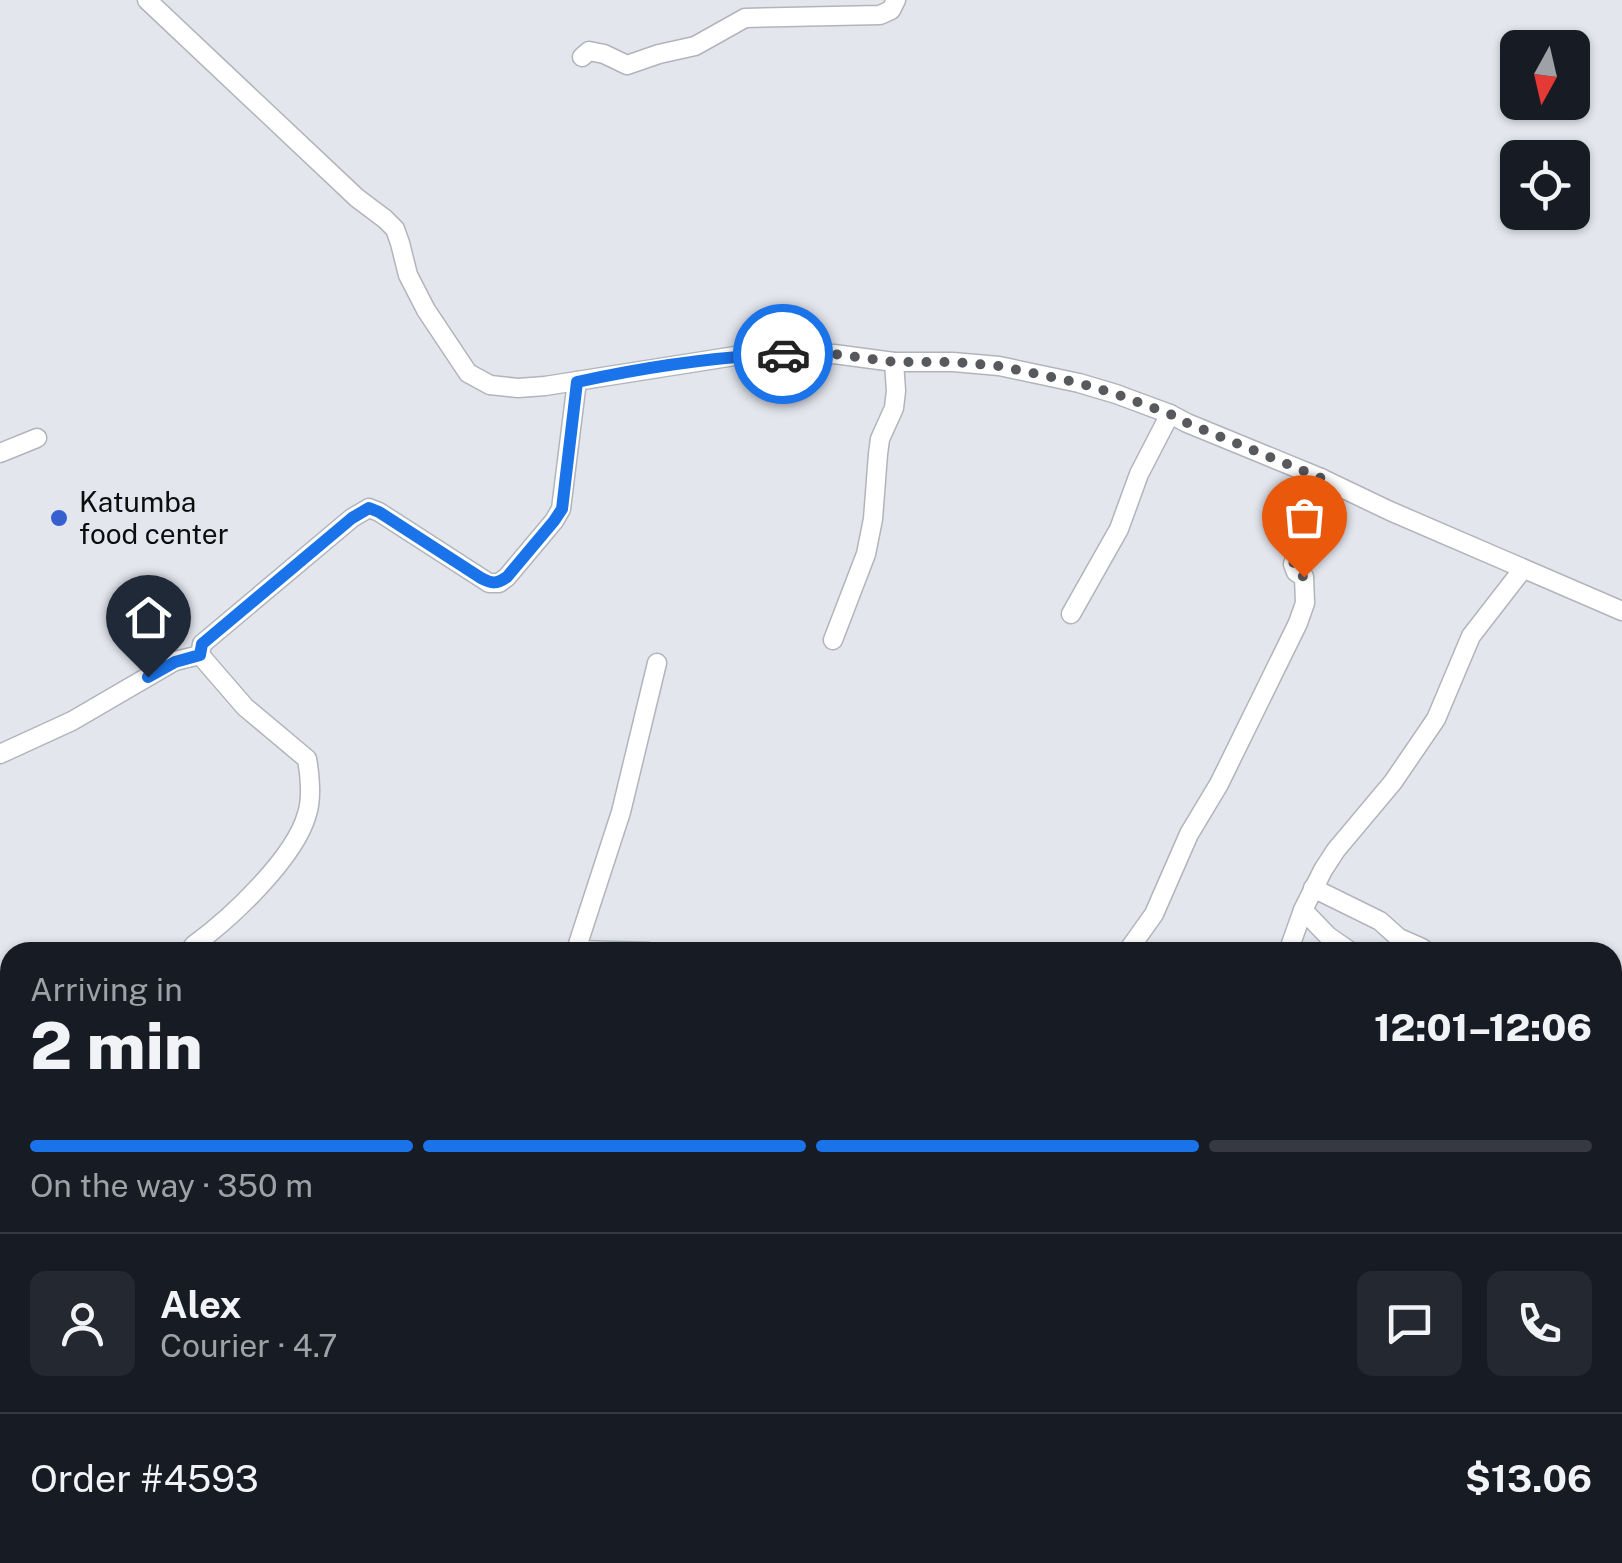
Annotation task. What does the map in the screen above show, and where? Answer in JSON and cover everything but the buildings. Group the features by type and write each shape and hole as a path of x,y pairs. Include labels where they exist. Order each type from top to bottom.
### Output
{"street":[{"path":"147,0 357,198 386,218 395,230 408,276 426,310 468,374 490,385 518,388 577,382 735,356 834,354 894,362 999,366 1079,383 1170,414 1622,611"},
{"path":"582,57 589,51 626,65 701,44 746,18 880,15 891,10 896,0"},
{"path":"833,640 866,554 880,440 894,408 894,362"},
{"path":"200,655 202,644 369,508 489,583 499,583 562,509 577,382"},
{"path":"1070,614 1120,529 1138,474 1170,414"},
{"path":"0,453 37,438"},
{"path":"1134,942 1163,897 1190,834 1298,623 1306,592 1304,577 1293,564 1321,478"},
{"path":"1292,942 1313,888 1336,850 1393,782 1436,719 1471,636 1523,569"},
{"path":"0,754 72,721 175,662 200,655"},
{"path":"198,942 233,914 280,861 309,808 307,759 245,708 200,655"},
{"path":"578,942 621,812 657,664"},
{"path":"1313,888 1380,921 1408,942"},
{"path":"1304,910 1337,942"},
{"path":"0,1277 0,1288"}],"way so far":[{"path":"783,354 999,366 1079,383 1170,414 1321,478 1293,564 1304,577"}],"place":[{"name":"Katumba food center","path":"59,518"}],"route":[{"path":"148,677 175,662 200,655 202,644 369,508 489,583 499,583 562,509 577,382 678,363 783,354"}]}
